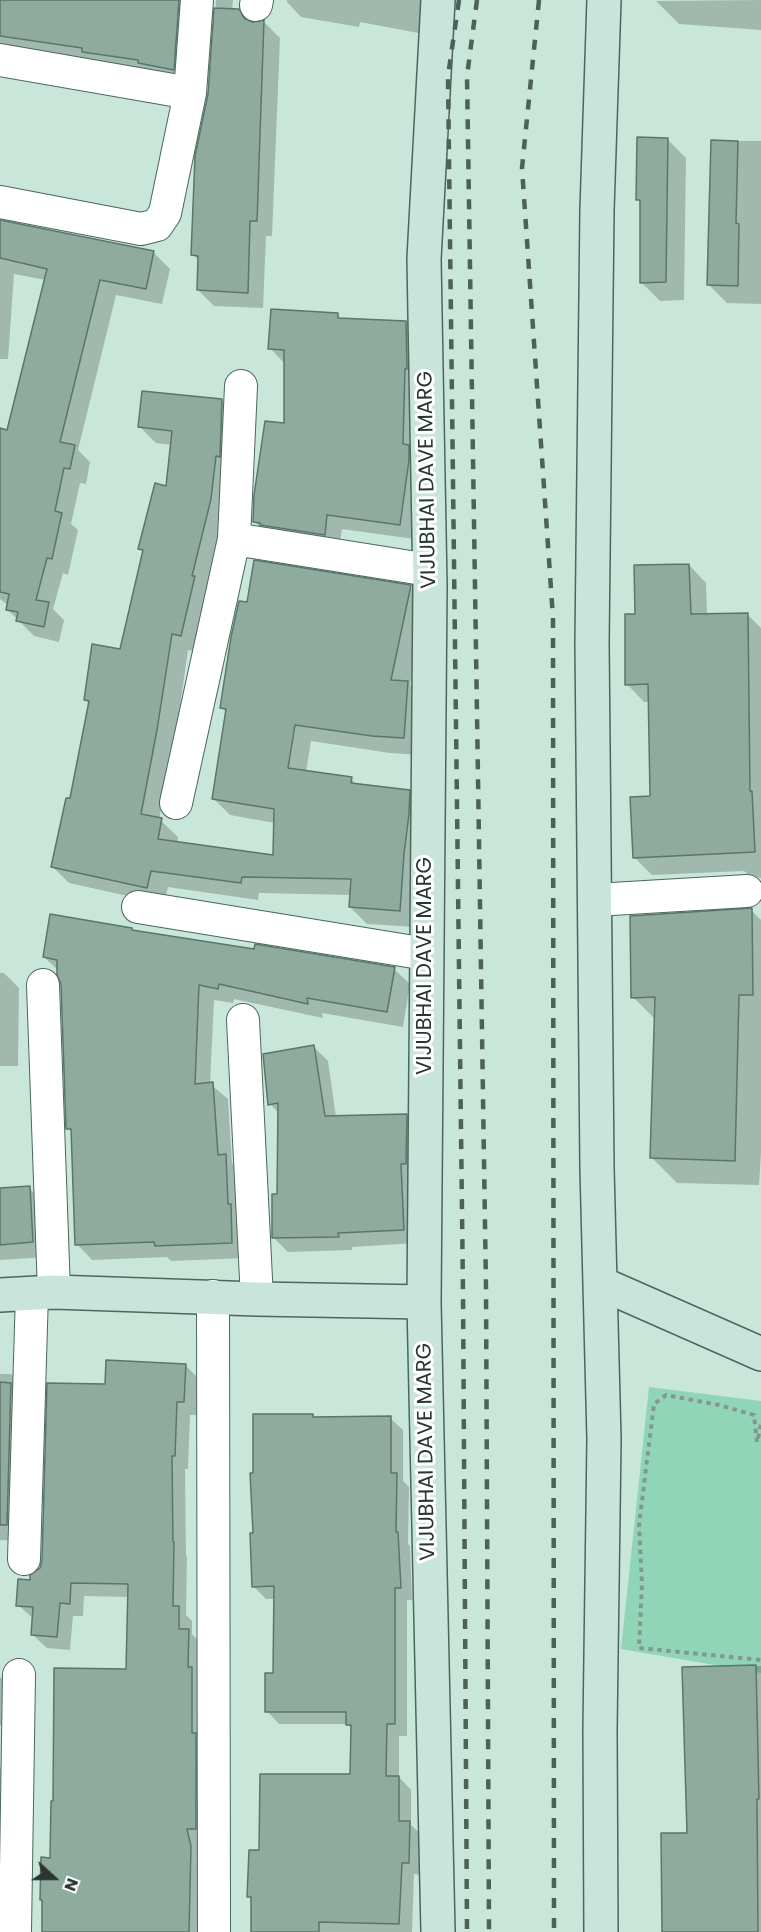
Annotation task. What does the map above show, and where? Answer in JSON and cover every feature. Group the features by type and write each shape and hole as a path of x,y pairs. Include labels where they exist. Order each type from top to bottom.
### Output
{"street":[{"path":"0,202 141,229 157,225 165,213 190,93 197,0"},
{"name":"VIJUBHAI DAVE MARG","path":"438,0 424,259 429,570 424,1302 438,1932"},
{"path":"601,1932 600,1729 604,1439 597,1168 592,642 596,222 604,0"},
{"path":"0,60 190,93"},
{"path":"176,803 234,539 242,386"},
{"path":"234,539 429,570"},
{"path":"595,900 747,891"},
{"path":"138,907 426,954"},
{"path":"24,1559 43,1292 44,985"},
{"path":"243,1020 257,1299"},
{"path":"600,1283 686,1323 761,1354"},
{"path":"0,1295 43,1292 424,1302"},
{"path":"213,1296 214,1932"},
{"path":"15,1932 19,1675"}],"path":[{"path":"759,1444 754,1415 719,1405 666,1395 654,1404 639,1525 642,1584 639,1648 761,1660"},
{"path":"759,1444 761,1424"}],"green space":[{"path":"649,1387 761,1401 761,1673 621,1649"}],"building":[{"path":"0,0 179,0 174,70 138,63 138,60 82,52 82,48 0,36"},
{"path":"214,8 239,9 244,18 252,22 264,20 257,221 250,221 248,293 197,290 198,256 191,255 195,156 208,94"},
{"path":"637,137 668,138 666,282 640,283 640,200 636,200"},
{"path":"711,140 738,141 736,223 739,224 738,286 707,285"},
{"path":"0,220 154,251 146,289 100,280 60,442 75,445 70,469 64,468 55,511 62,513 52,559 47,558 36,600 49,602 44,627 16,621 18,612 6,610 9,594 0,592 0,428 7,430 47,269 0,258"},
{"path":"271,309 338,313 338,318 406,321 407,369 405,369 403,444 409,445 409,460 400,525 327,515 325,535 253,522 254,495 265,421 284,423 284,350 268,349"},
{"path":"142,391 222,399 220,457 216,456 211,499 192,576 195,576 181,636 172,634 141,814 162,818 158,839 273,855 274,809 212,799 226,709 220,708 231,637 239,601 247,602 254,560 411,585 391,680 408,681 404,738 372,736 295,725 288,768 352,777 351,783 410,790 400,911 349,907 351,879 242,877 241,883 151,871 147,888 51,867 66,798 70,798 89,701 84,700 92,644 120,649 143,550 138,549 155,483 166,486 172,431 138,427"},
{"path":"689,564 691,614 748,613 750,791 752,791 755,852 633,858 630,797 650,796 648,684 625,685 625,614 635,614 634,565"},
{"path":"752,908 753,995 739,995 735,1161 650,1158 655,997 631,998 630,916"},
{"path":"50,914 132,928 132,930 254,949 255,944 395,967 387,1012 307,998 308,1004 219,984 218,989 199,985 195,1084 213,1082 218,1155 226,1154 232,1243 155,1246 154,1242 75,1245 71,1129 66,1129 61,984 57,975 57,960 43,957"},
{"path":"314,1045 325,1116 407,1114 406,1164 401,1164 404,1230 338,1233 339,1237 272,1238 272,1194 277,1194 278,1103 268,1105 263,1054"},
{"path":"30,1186 33,1242 0,1245 0,1188"},
{"path":"106,1360 186,1364 184,1402 177,1402 175,1456 172,1456 173,1606 179,1606 179,1629 189,1629 188,1667 192,1667 192,1733 196,1733 196,1829 187,1829 191,1846 189,1932 42,1932 41,1857 50,1858 51,1801 53,1801 54,1668 126,1669 128,1584 71,1583 70,1604 60,1603 57,1637 31,1635 33,1607 16,1606 18,1579 30,1580 30,1575 40,1568 42,1560 47,1383 105,1384"},
{"path":"0,1382 11,1383 7,1525 0,1525"},
{"path":"253,1414 313,1414 313,1417 391,1416 391,1473 397,1473 396,1532 398,1532 401,1588 395,1588 395,1724 387,1724 386,1776 399,1776 399,1821 410,1821 409,1863 402,1863 399,1924 319,1922 319,1932 251,1932 251,1897 247,1897 249,1850 259,1850 260,1774 350,1774 351,1725 346,1725 346,1712 265,1712 265,1673 273,1673 274,1586 252,1587 250,1533 253,1533 250,1473 253,1473"},
{"path":"756,1665 759,1799 757,1799 758,1932 662,1932 661,1833 687,1833 682,1667"}],"railway":[{"path":"459,0 448,76 463,1292 467,1932"},
{"path":"477,0 467,76 486,1288 489,1932"},
{"path":"539,0 522,168 553,618 554,1932"}]}
